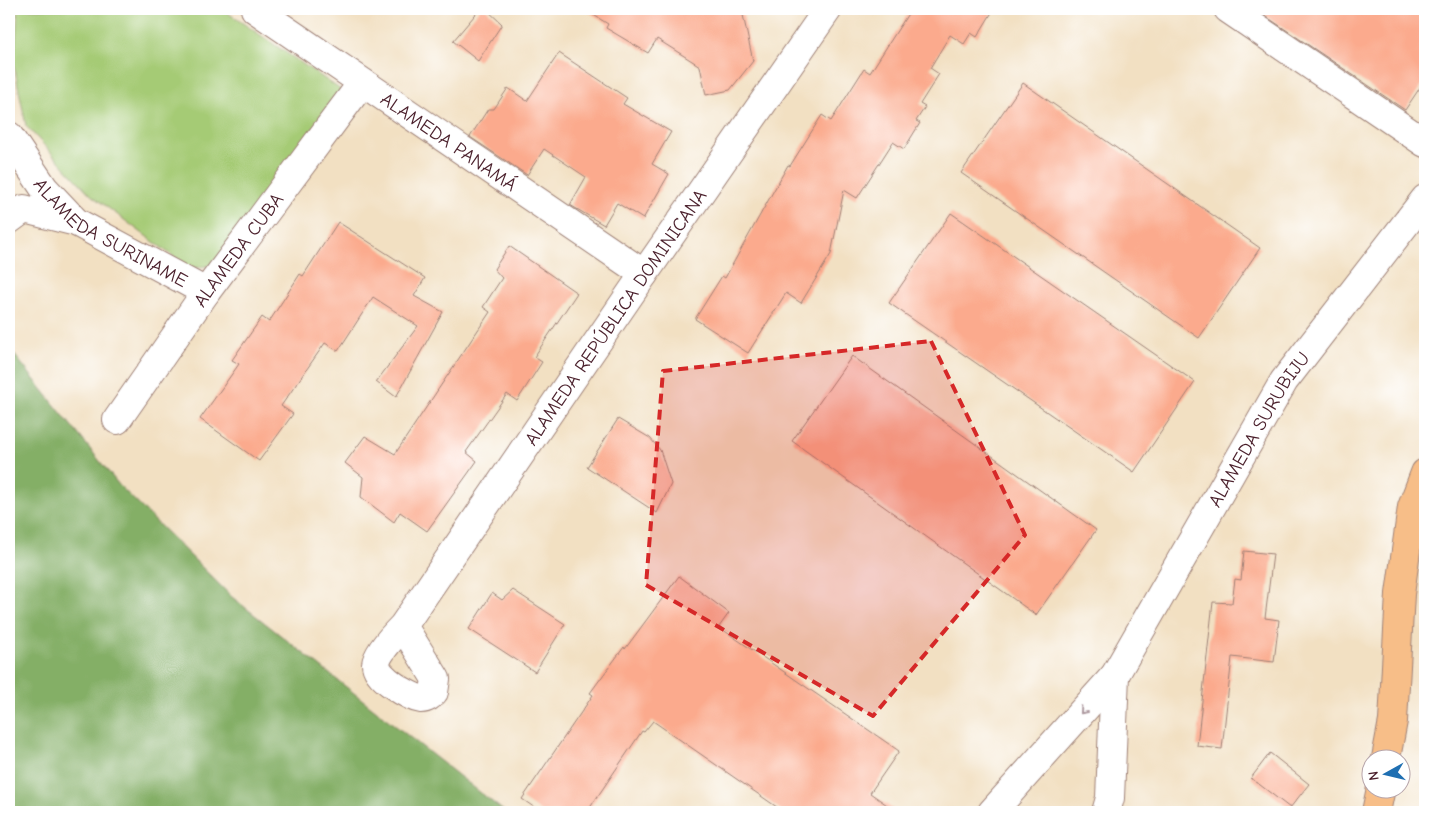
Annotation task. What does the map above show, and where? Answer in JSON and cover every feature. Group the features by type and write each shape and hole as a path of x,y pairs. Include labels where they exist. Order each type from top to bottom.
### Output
{"main road":[{"path":"1388,748 1393,721 1400,594 1412,507 1425,473"},
{"path":"1376,812 1378,798"}],"street":[{"name":"ALAMEDA PANAMÁ","path":"255,9 644,274"},
{"path":"1228,9 1425,143"},
{"name":"ALAMEDA REPÚBLICA DOMINICANA","path":"403,626 826,10"},
{"name":"ALAMEDA CUBA","path":"117,420 206,292 362,83"},
{"name":"ALAMEDA SURINAME","path":"9,136 23,160 44,188 76,222 206,292"},
{"name":"ALAMEDA SURUBIJU","path":"992,812 1115,675 1284,381 1425,199"},
{"path":"9,220 24,210 76,222"},
{"name":"ALAMEDA SURUBIJU","path":"1106,812 1110,798 1115,675"}],"highlighted area":[{"path":"931,341 1025,535 873,716 646,585 663,371"}],"green space":[{"path":"18,9 222,9 341,90 218,264 190,269 91,195 26,126 14,65"},
{"path":"9,348 119,485 232,597 505,812 9,812"}],"building":[{"path":"480,9 486,9 502,24 478,61 453,41"},
{"path":"584,9 734,9 743,15 753,61 730,90 706,95 700,66 657,39 648,53 606,28 608,24"},
{"path":"911,9 994,9 977,37 971,33 964,44 950,35 930,68 939,74 920,104 925,107 916,121 920,123 904,149 893,142 857,198 844,190 831,254 801,303 786,293 748,353 695,319 722,276 725,278 788,165 790,166 822,115 831,121 864,69 870,73"},
{"path":"1255,9 1425,9 1425,80 1405,110"},
{"path":"559,53 627,98 623,104 671,132 652,164 669,174 643,219 617,203 604,225 570,205 586,177 544,149 527,175 470,137 488,109 494,109 508,88 527,101"},
{"path":"1023,83 1260,248 1199,338 961,173"},
{"path":"951,213 1195,382 1134,472 889,303"},
{"path":"338,222 425,278 414,296 443,312 396,397 376,382 418,326 373,297 338,351 325,343 281,406 293,414 259,461 200,419 239,364 232,360 262,317 269,322 300,274 303,276"},
{"path":"509,246 577,293 534,357 542,362 517,401 507,394 466,452 477,461 427,531 400,512 394,522 361,497 363,477 345,463 365,436 395,454 490,312 483,307 502,278 494,269"},
{"path":"852,356 1096,530 1036,615 792,441"},
{"path":"618,419 650,438 660,450 671,484 657,513 587,467"},
{"path":"1244,551 1273,554 1265,618 1279,620 1274,662 1232,657 1222,749 1197,746 1213,602 1232,603 1235,579 1241,580"},
{"path":"679,576 729,613 719,627 899,751 870,793 897,812 784,812 653,721 644,732 642,731 587,812 541,812 522,799 593,695 590,693"},
{"path":"513,590 565,624 535,672 469,629 492,593 502,600"},
{"path":"1270,753 1309,784 1290,808 1251,778"}]}
